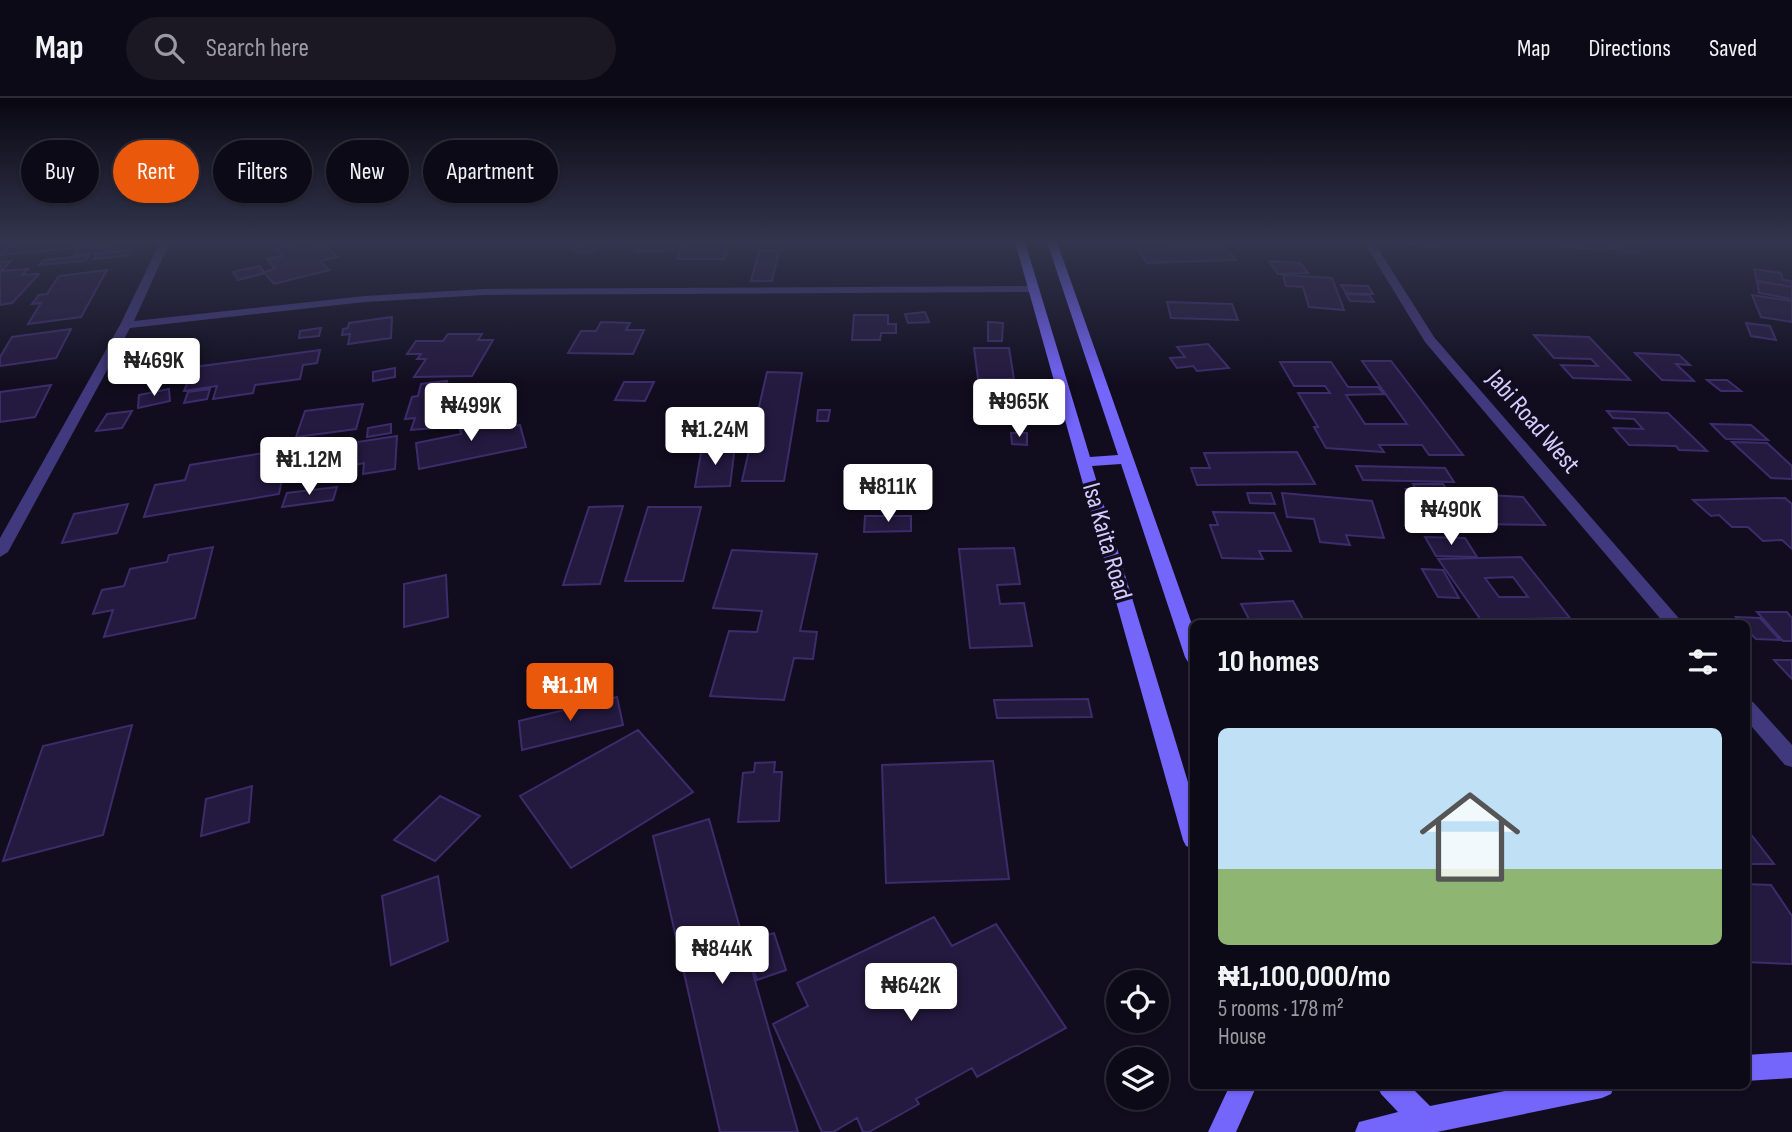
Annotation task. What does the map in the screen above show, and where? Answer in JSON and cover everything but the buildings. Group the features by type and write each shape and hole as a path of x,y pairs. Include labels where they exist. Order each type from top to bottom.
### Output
{"main road":[{"name":"Isa Kaita Road","path":"1034,290 1190,826"},
{"name":"Isa Kaita Road","path":"1068,290 1190,645"},
{"path":"1085,462 1126,459"},
{"path":"1750,1068 1792,1065"},
{"path":"1222,1132 1242,1089"},
{"path":"1394,1089 1424,1120"},
{"path":"1369,1132 1582,1089"}],"street":[{"path":"0,552 127,325 143,290"},
{"path":"127,325 365,299 484,292 804,290"},
{"name":"Jabi Road West","path":"1399,290 1429,339 1671,620"},
{"path":"1750,711 1792,759"}]}
